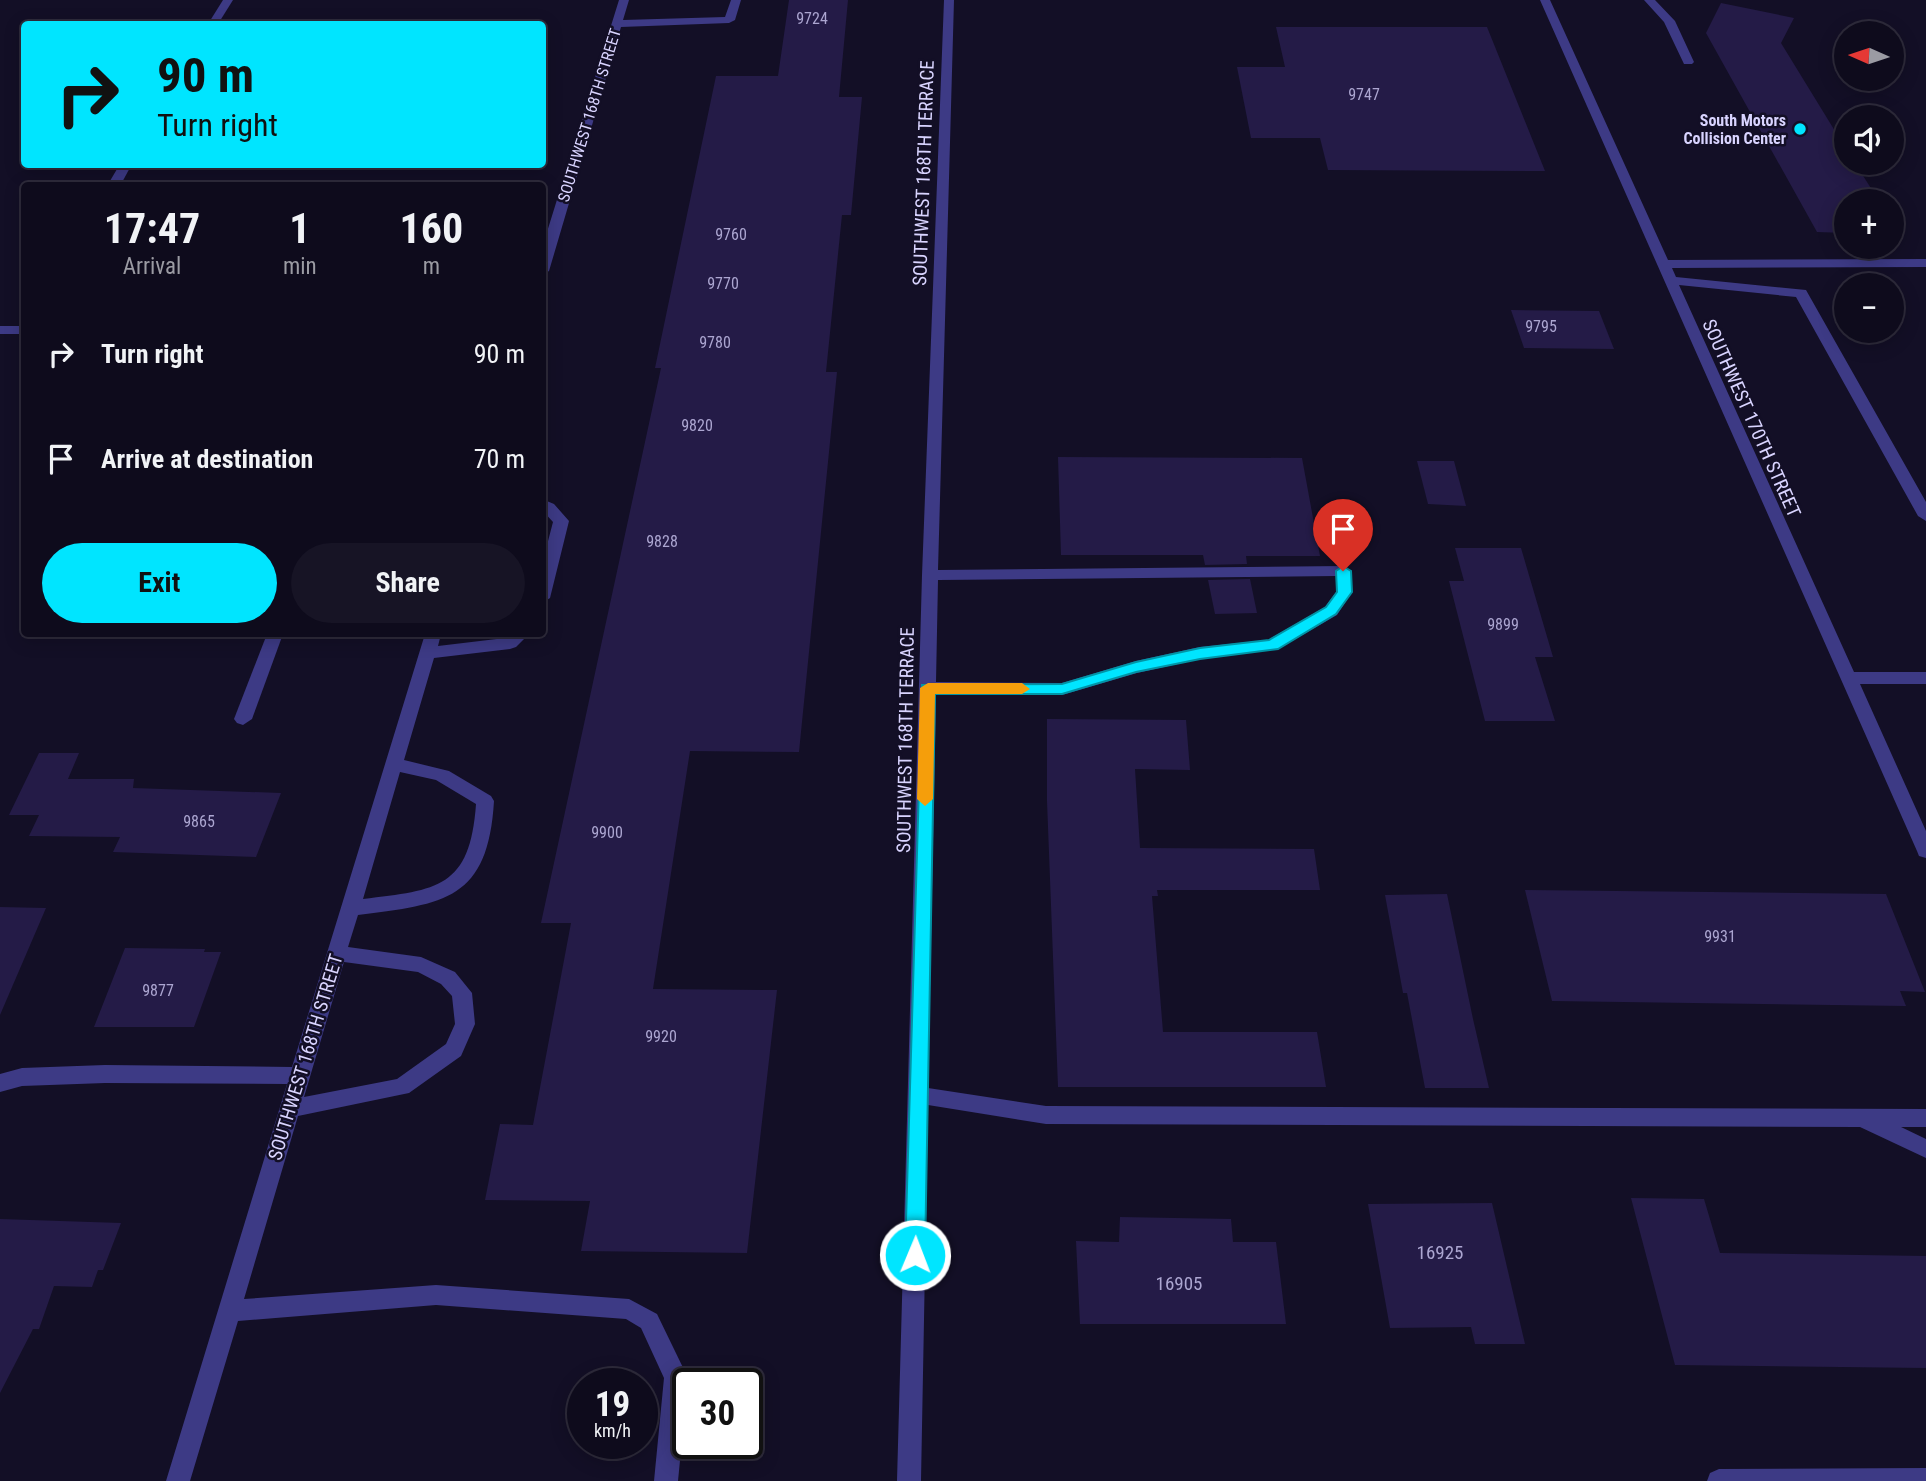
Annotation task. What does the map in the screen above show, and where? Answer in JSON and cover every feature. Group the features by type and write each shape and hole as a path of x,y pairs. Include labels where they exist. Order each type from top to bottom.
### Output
{"street":[{"path":"215,21 228,0"},
{"name":"SOUTHWEST 168TH STREET","path":"546,258 624,0"},
{"path":"617,24 729,20 736,0"},
{"name":"SOUTHWEST 168TH TERRACE","path":"909,1481 930,575 949,0"},
{"name":"SOUTHWEST 170TH STREET","path":"1545,0 1668,281 1926,851"},
{"path":"1649,0 1670,21 1688,62"},
{"path":"1662,264 1926,263"},
{"path":"1668,281 1801,293 1926,516"},
{"path":"0,330 21,330"},
{"path":"546,505 561,521 546,582"},
{"path":"928,688 1062,689 1136,667 1200,653 1272,645 1331,611 1344,592 1343,571 930,575"},
{"path":"243,719 274,637"},
{"path":"430,643 510,643 518,637"},
{"name":"SOUTHWEST 168TH STREET","path":"178,1481 430,643"},
{"path":"1848,678 1926,678"},
{"path":"351,908 433,897 461,880 477,855 486,829 485,801 463,783 435,771 394,765"},
{"path":"290,1109 402,1087 454,1051 465,1024 463,993 448,978 421,965 336,953"},
{"path":"0,1083 22,1077 105,1074 300,1076"},
{"path":"918,1095 1046,1115 1605,1116 1865,1120 1926,1118"},
{"path":"1865,1120 1926,1149"},
{"path":"229,1311 436,1295 629,1309 649,1321 676,1378 666,1481"},
{"path":"1719,1481 1926,1480"}],"building":[{"path":"789,0 848,0 839,97 862,97 851,215 842,215 826,372 837,372 799,752 690,751 653,989 777,990 747,1253 581,1251 590,1201 485,1200 500,1124 533,1125 571,923 541,923 661,368 655,368 716,76 778,76"},
{"path":"1721,3 1794,18 1781,43 1834,129 1834,175 1863,175 1871,189 1834,189 1834,233 1817,232 1706,33"},
{"path":"1276,27 1487,27 1545,171 1328,170 1320,138 1251,138 1237,67 1285,67"},
{"path":"1511,310 1599,311 1614,349 1524,348"},
{"path":"1058,457 1302,458 1320,556 1246,556 1247,564 1205,565 1203,555 1061,555"},
{"path":"1417,461 1454,461 1466,506 1428,504"},
{"path":"1455,548 1521,548 1553,657 1535,657 1555,721 1485,721 1449,581 1464,581"},
{"path":"1250,579 1257,613 1215,614 1208,580"},
{"path":"1047,719 1186,720 1190,770 1135,769 1140,848 1314,849 1320,890 1157,890 1158,896 1152,896 1163,1032 1317,1032 1326,1087 1058,1087 1047,801"},
{"path":"39,753 79,753 68,779 134,779 133,788 281,793 256,857 113,852 120,837 29,836 39,815 9,815"},
{"path":"1525,890 1886,894 1925,992 1900,991 1906,1006 1552,1001"},
{"path":"1447,894 1489,1088 1425,1088 1407,993 1403,993 1385,895"},
{"path":"0,907 46,908 0,1015"},
{"path":"125,948 205,949 204,952 221,952 194,1027 94,1027"},
{"path":"1631,1198 1704,1199 1720,1253 1926,1256 1926,1368 1675,1365"},
{"path":"1492,1203 1525,1344 1475,1344 1471,1327 1390,1328 1368,1204"},
{"path":"1120,1217 1231,1219 1233,1242 1276,1242 1286,1324 1080,1324 1076,1241 1119,1242"},
{"path":"0,1219 121,1223 103,1270 98,1270 92,1287 54,1286 39,1329 33,1329 0,1393"}],"slow traffic":[{"path":"925,799 928,688 1022,689"}],"place":[{"name":"South Motors Collision Center","path":"1800,129"}],"route":[{"path":"915,1255 928,688 1062,689 1136,667 1200,653 1272,645 1331,611 1344,592 1343,571"}]}
